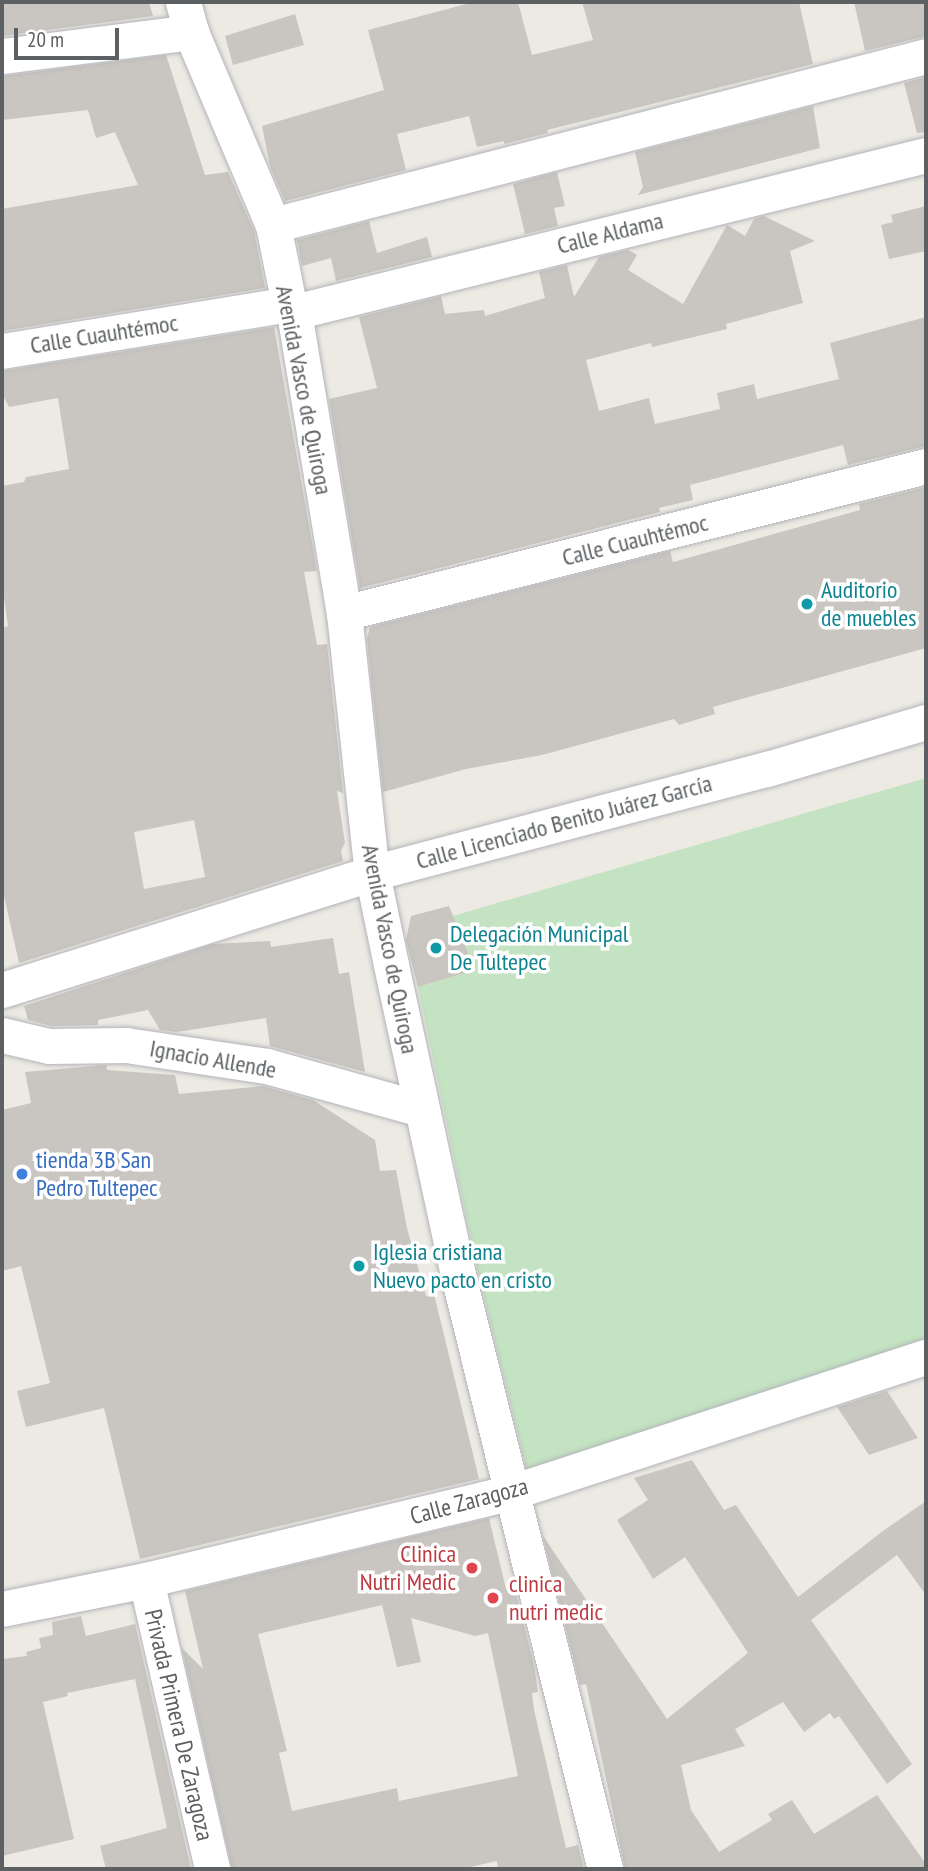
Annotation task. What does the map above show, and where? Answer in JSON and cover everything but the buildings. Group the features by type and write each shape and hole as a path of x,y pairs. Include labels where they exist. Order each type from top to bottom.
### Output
{"street":[{"path":"2,56 187,17"},
{"name":"Avenida Vasco de Quiroga","path":"187,17 273,225 292,308 344,613 372,873 421,1109 605,1869"},
{"path":"273,225 926,56"},
{"name":"Calle Aldama","path":"292,308 926,155"},
{"name":"Calle Cuauhtémoc","path":"2,351 292,308"},
{"name":"Calle Cuauhtémoc","path":"344,613 926,466"},
{"name":"Calle Licenciado Benito Juárez García","path":"2,990 372,873 767,769 926,722"},
{"name":"Ignacio Allende","path":"2,1035 49,1046 127,1045 267,1066 421,1109"},
{"name":"Calle Zaragoza","path":"2,1609 146,1580 512,1492 926,1357"},
{"name":"Privada Primera De Zaragoza","path":"146,1580 212,1869"}],"green space":[{"path":"926,778 926,1339 528,1475 477,1268 418,987 475,970 453,916"}],"place":[{"name":"Auditorio de muebles","path":"807,604"},
{"name":"Delegación Municipal De Tultepec","path":"436,948"},
{"name":"tienda 3B San Pedro Tultepec","path":"22,1174"},
{"name":"Iglesia cristiana Nuevo pacto en cristo","path":"359,1266"},
{"name":"Clinica Nutri Medic","path":"472,1568"},
{"name":"clinica nutri medic","path":"493,1598"}]}
